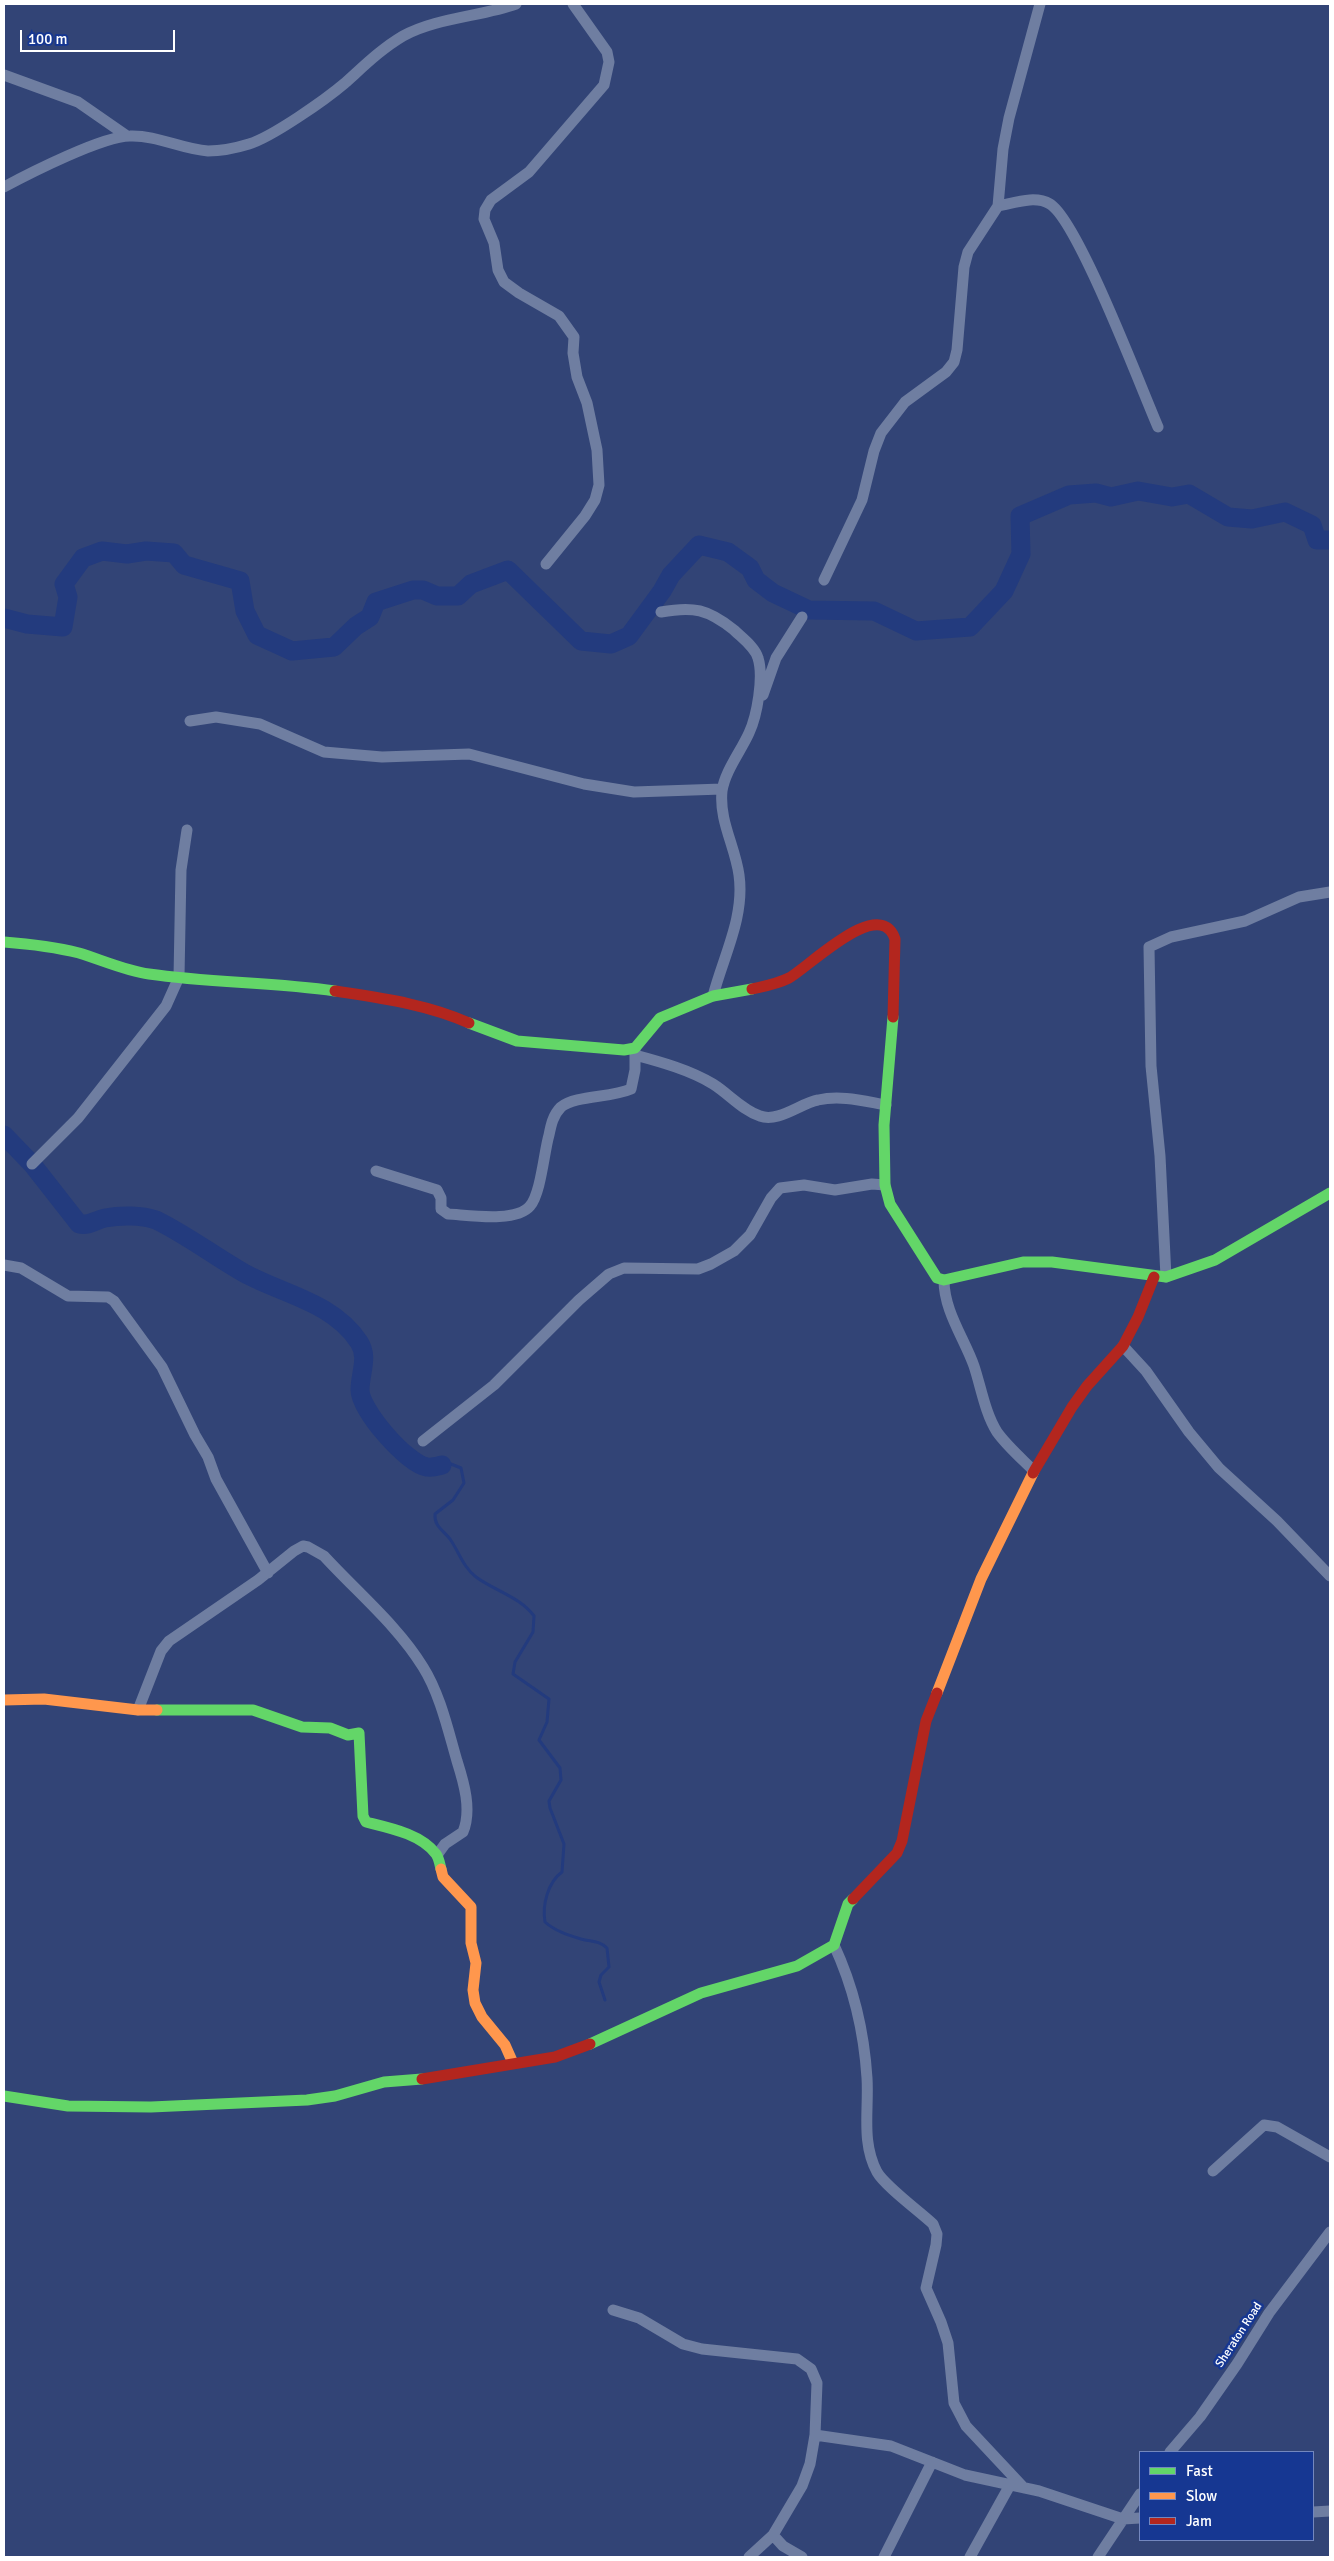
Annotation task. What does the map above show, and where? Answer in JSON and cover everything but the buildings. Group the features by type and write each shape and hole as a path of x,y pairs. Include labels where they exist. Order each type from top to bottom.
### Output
{"street":[{"path":"4,186 90,147 127,136 150,136 208,150 235,148 252,143 275,131 337,89 369,60 405,35 456,18 516,4"},
{"path":"546,564 585,516 595,500 599,485 596,450 587,403 576,378 573,352 574,337 559,316 504,282 498,270 494,243 484,219 485,210 491,200 530,172 604,85 608,68 607,52 573,4"},
{"path":"824,580 862,500 874,451 881,433 905,402 946,372 954,362 958,350 964,267 968,252 998,206 1003,149 1009,118 1040,4"},
{"path":"4,75 78,102 127,136"},
{"path":"998,206 1035,200 1050,204 1061,214 1090,271 1158,427"},
{"path":"661,612 685,608 700,610 728,626 747,641 758,658 760,682 756,713"},
{"path":"713,996 734,931 740,897 739,875 721,809 722,788 750,731 776,658 802,617"},
{"path":"190,721 216,717 260,724 324,752 382,757 470,754 584,784 634,792 722,788"},
{"path":"32,1164 78,1118 146,1034 166,1006 179,977 181,870 187,830"},
{"path":"1166,1277 1160,1156 1151,1066 1149,947 1171,937 1245,921 1300,897 1330,892"},
{"path":"376,1171 437,1190 441,1198 441,1209 448,1214 501,1217 521,1212 531,1206 536,1192 554,1116 569,1102 601,1098 631,1089 635,1052 660,1018 713,996 776,984 790,977 849,934 871,924 885,925 892,930 896,939 893,1027 883,1156 885,1185 890,1204 937,1278 944,1280 1022,1262 1052,1262 1154,1277 1166,1277 1188,1271 1215,1260 1330,1193"},
{"path":"4,942 41,945 78,953 146,974 244,984 300,986 375,997 447,1013 500,1036 517,1041 635,1052 714,1085 735,1102 761,1117 779,1116 817,1100 839,1097 886,1105"},
{"path":"423,1441 494,1385 579,1300 609,1274 624,1268 698,1269 711,1264 734,1251 750,1235 771,1198 780,1188 804,1186 835,1190 872,1184 885,1185"},
{"path":"4,1265 21,1268 68,1296 77,1298 108,1297 114,1301 162,1368 208,1457 216,1479 268,1573"},
{"path":"4,2096 68,2106 151,2107 307,2100 335,2096 384,2082 426,2079 554,2057 586,2046 692,1997 797,1966 834,1945 848,1904 896,1853 902,1841 907,1828 914,1773 934,1696 991,1556 1034,1471 1072,1407 1087,1386 1123,1346 1138,1317 1154,1277"},
{"path":"944,1280 947,1303 973,1364 990,1416 1002,1438 1034,1471"},
{"path":"1123,1346 1146,1370 1189,1432 1219,1468 1277,1520 1330,1576"},
{"path":"138,1710 160,1651 169,1641 268,1573 303,1546 308,1547 324,1556 409,1646 425,1669 447,1726 462,1777 467,1802 467,1817 463,1832 445,1844 437,1855"},
{"path":"4,1700 44,1700 138,1710 253,1710 302,1727 330,1728 348,1735 359,1733 361,1802 366,1822 404,1833 418,1840 437,1855 447,1884 465,1897 471,1907 470,1936 476,1963 473,1990 475,2004 482,2017 505,2045 513,2063"},
{"path":"834,1945 848,1975 858,2006 867,2079 866,2131 870,2157 878,2174 933,2224 937,2234 926,2288 948,2343 954,2403 966,2426 1024,2488"},
{"path":"1213,2171 1264,2125 1277,2128 1330,2157"},
{"name":"Sheraton Road","path":"1171,2451 1200,2417 1237,2364 1269,2313 1330,2232"},
{"path":"613,2310 639,2318 683,2344 702,2349 797,2359 811,2369 817,2383 815,2435 810,2464 802,2486 773,2535 749,2557"},
{"path":"815,2435 891,2446 965,2475 1063,2498 1122,2519 1139,2518"},
{"path":"884,2557 932,2462"},
{"path":"970,2557 1010,2485"},
{"path":"1098,2557 1139,2495"},
{"path":"1314,2512 1330,2511"},
{"path":"773,2535 783,2546 802,2557"}],"waterway":[{"path":"4,618 27,624 63,627 68,597 64,584 83,558 102,551 127,554 146,551 174,553 184,565 240,581 245,611 257,635 292,651 334,647 356,626 370,617 376,602 413,590 423,590 437,596 458,596 471,584 508,570 581,641 611,644 629,636 662,591 671,575 699,545 728,552 750,568 756,580 773,593 809,610 874,611 916,631 970,627 1004,591 1021,554 1020,516 1069,495 1096,493 1111,497 1138,491 1172,497 1189,494 1228,517 1252,519 1285,512 1312,525 1317,540 1330,540"},
{"path":"4,1135 32,1164 79,1224 124,1216 137,1216 156,1220 179,1232 244,1273 306,1300 335,1317 348,1328 362,1348 364,1359 360,1390 362,1399 376,1422 397,1447 418,1464 427,1467 442,1465"},
{"path":"442,1465 451,1464 461,1468 464,1483 453,1500 435,1514 437,1525 450,1539 464,1564 476,1577 522,1604 534,1616 533,1632 515,1662 513,1674 549,1699 547,1722 539,1740 560,1768 561,1780 549,1801 564,1844 562,1872 557,1876 547,1894 544,1908 545,1922 562,1932 581,1939 598,1942 607,1948 609,1967 601,1975 599,1982 605,2000"}],"traffic: fast":[{"path":"4,942 42,946 79,953 140,973 335,991"},
{"path":"469,1023 517,1041 624,1050 635,1048 660,1018 713,996 752,989"},
{"path":"893,1017 884,1125 885,1185 890,1204 937,1278 944,1280 1023,1262 1052,1262 1166,1277 1215,1260 1330,1193"},
{"path":"157,1710 253,1710 302,1727 330,1728 348,1735 359,1733 363,1816 366,1822 404,1833 422,1841 436,1854 441,1869"},
{"path":"590,2044 701,1993 797,1966 834,1945 848,1904 853,1899"},
{"path":"4,2096 68,2106 151,2107 307,2100 335,2096 384,2082 422,2079"}],"traffic: slow":[{"path":"937,1693 981,1579 1033,1473"},
{"path":"4,1700 44,1699 138,1710 157,1710"},
{"path":"441,1869 443,1877 471,1907 471,1943 476,1963 473,1990 475,2003 482,2017 505,2045 513,2063"}],"traffic: jam":[{"path":"752,989 789,978 844,937 860,929 875,925 887,928 895,939 893,1017"},
{"path":"335,991 420,1006 469,1023"},
{"path":"1033,1473 1072,1407 1087,1386 1123,1346 1138,1317 1154,1277"},
{"path":"853,1899 897,1853 902,1841 926,1721 937,1693"},
{"path":"422,2079 555,2057 590,2044"}]}
